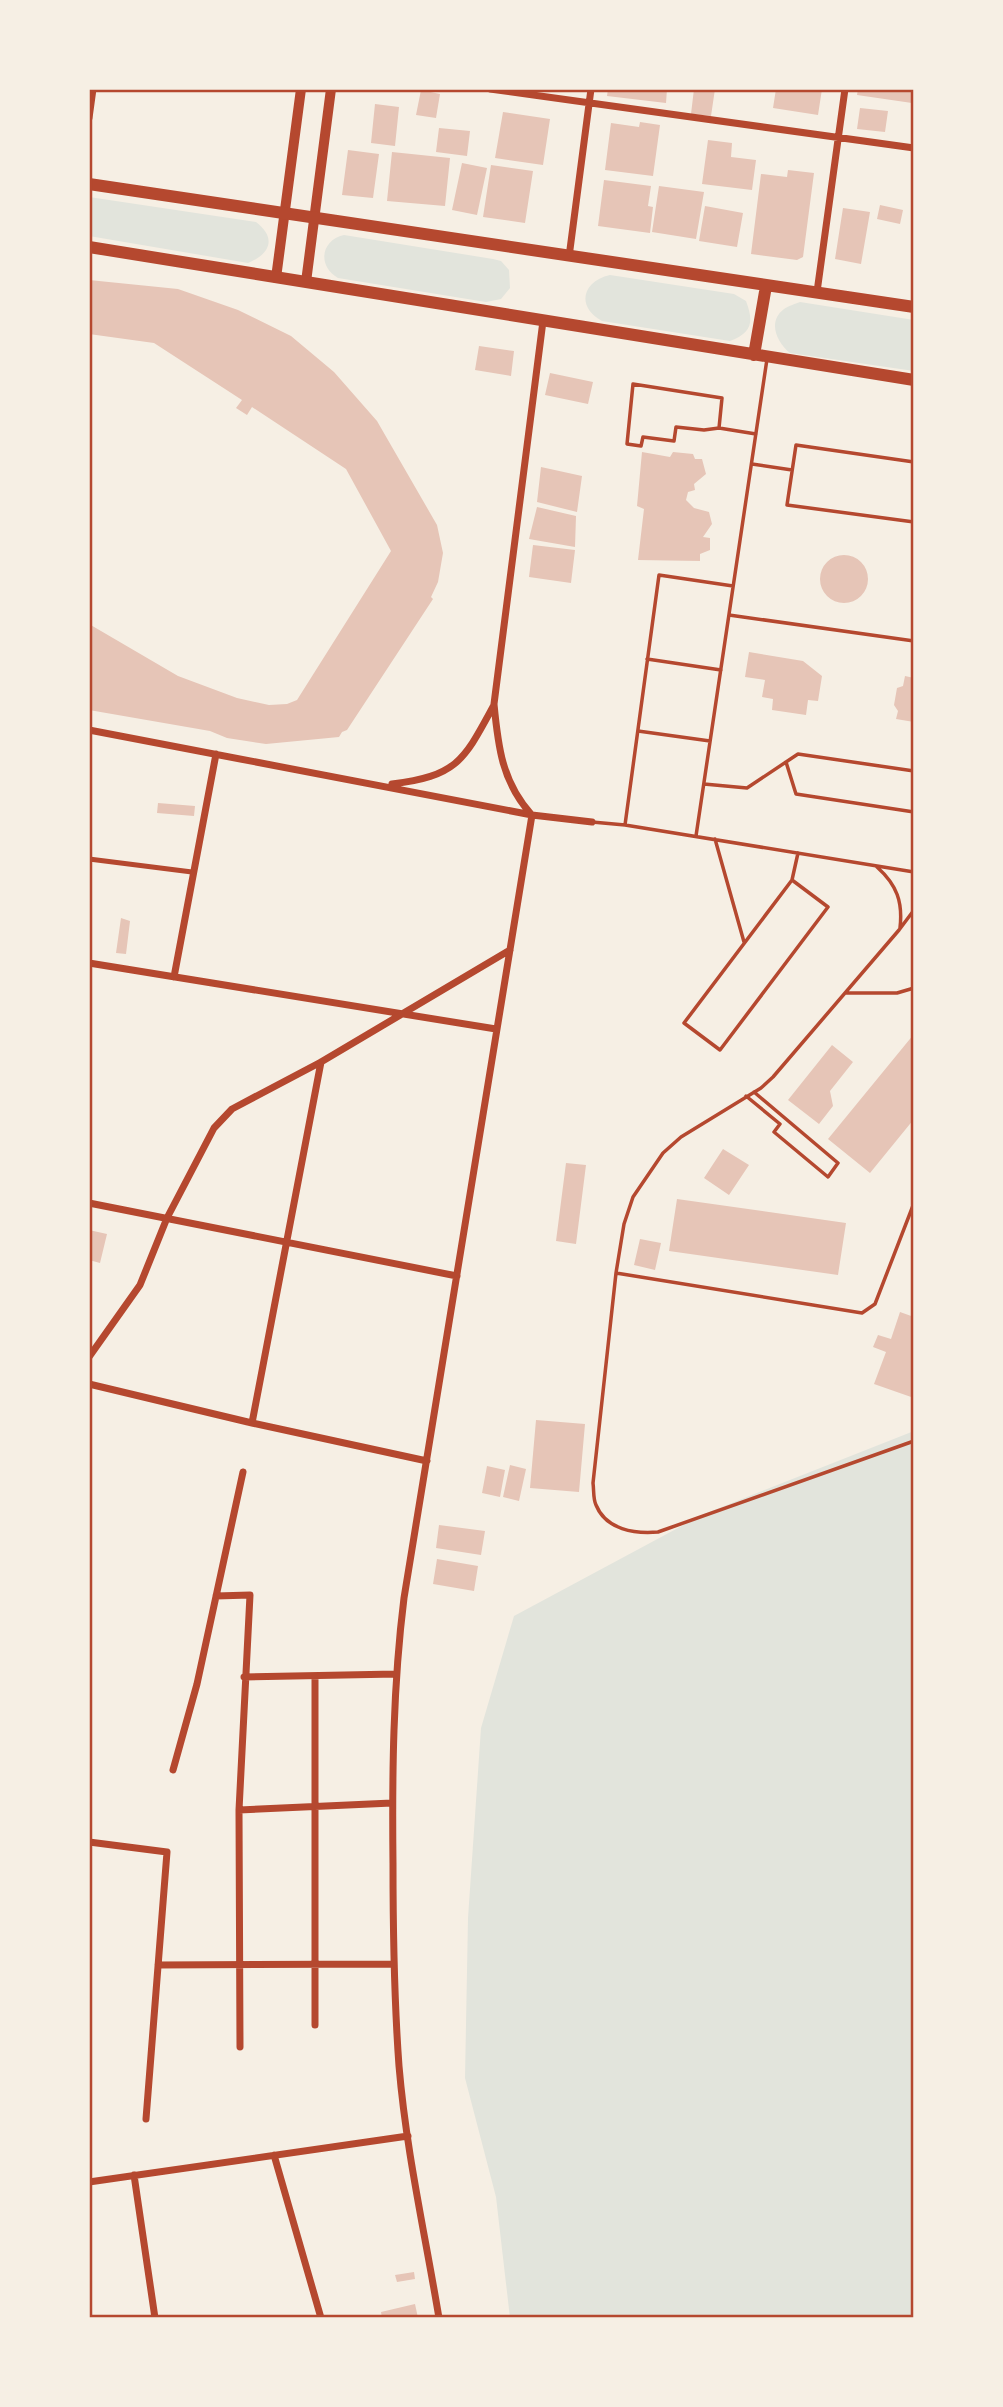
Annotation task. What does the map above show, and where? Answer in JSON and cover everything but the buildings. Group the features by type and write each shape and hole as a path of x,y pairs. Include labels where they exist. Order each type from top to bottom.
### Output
{"main road":[{"path":"276,278 301,89"},
{"path":"306,282 331,89"},
{"path":"89,184 914,307"},
{"path":"288,198 290,204 301,210 307,210 316,201"},
{"path":"89,247 914,380"},
{"path":"754,355 766,286"}],"street":[{"path":"89,118 93,89"},
{"path":"490,89 914,148"},
{"path":"569,257 591,89"},
{"path":"817,292 845,89"},
{"path":"532,815 520,802 504,769 499,751 494,704 543,321"},
{"path":"383,785 440,775 460,760 474,741 494,704"},
{"path":"89,730 532,815 592,822"},
{"path":"174,977 216,754"},
{"path":"439,2318 399,2067 394,1964 393,1803 396,1674 404,1598 532,815"},
{"path":"89,859 192,873"},
{"path":"89,1357 140,1285 167,1218 221,1119 232,1110 321,1062 510,950"},
{"path":"89,963 496,1029"},
{"path":"251,1423 321,1062"},
{"path":"89,1203 457,1276"},
{"path":"89,1384 427,1461"},
{"path":"173,1770 197,1684 243,1472"},
{"path":"216,1595 250,1595 239,1810 240,2047"},
{"path":"244,1677 396,1674"},
{"path":"315,1676 315,2025"},
{"path":"239,1810 393,1803"},
{"path":"89,1842 167,1852 146,2119"},
{"path":"158,1965 394,1964"},
{"path":"89,2182 408,2136"},
{"path":"274,2155 321,2318"},
{"path":"134,2175 155,2318"}],"lane":[{"path":"696,836 768,357"},
{"path":"719,428 722,398 634,384 627,444 641,446 643,437 674,441 676,427 704,430 719,428 756,434"},
{"path":"914,461 796,445 787,505 914,522"},
{"path":"751,464 792,470"},
{"path":"625,825 659,575 734,586"},
{"path":"729,615 914,641"},
{"path":"648,659 721,670"},
{"path":"638,731 710,741"},
{"path":"704,784 747,788 798,754 914,771"},
{"path":"786,762 796,794 914,812"},
{"path":"592,822 696,836 914,872"},
{"path":"715,839 744,943"},
{"path":"792,880 828,907 720,1050 684,1023 792,880 798,853"},
{"path":"875,866 888,877 898,895 901,914 899,930"},
{"path":"913,910 899,930 773,1077 754,1092 681,1137 663,1153 633,1197 624,1224 616,1273 593,1483 596,1505 607,1520 623,1531 658,1532 914,1441"},
{"path":"846,993 897,993 914,988"},
{"path":"746,1096 780,1124 774,1132 828,1177 838,1164 754,1092"},
{"path":"616,1273 862,1313 875,1304 914,1203"}],"shaded area":[{"path":"89,197 256,222 267,234 268,245 261,255 248,263 89,236"},
{"path":"344,235 501,261 509,270 510,288 501,299 486,302 338,278 327,267 324,254 330,242"},
{"path":"610,275 734,294 746,301 750,315 749,326 743,334 730,341 602,321 588,309 586,295 593,283"},
{"path":"800,302 914,320 914,371 790,353 778,338 776,320 784,309"},
{"path":"914,1431 914,2318 510,2318 496,2197 465,2078 468,1918 481,1728 514,1616 704,1514"}]}
